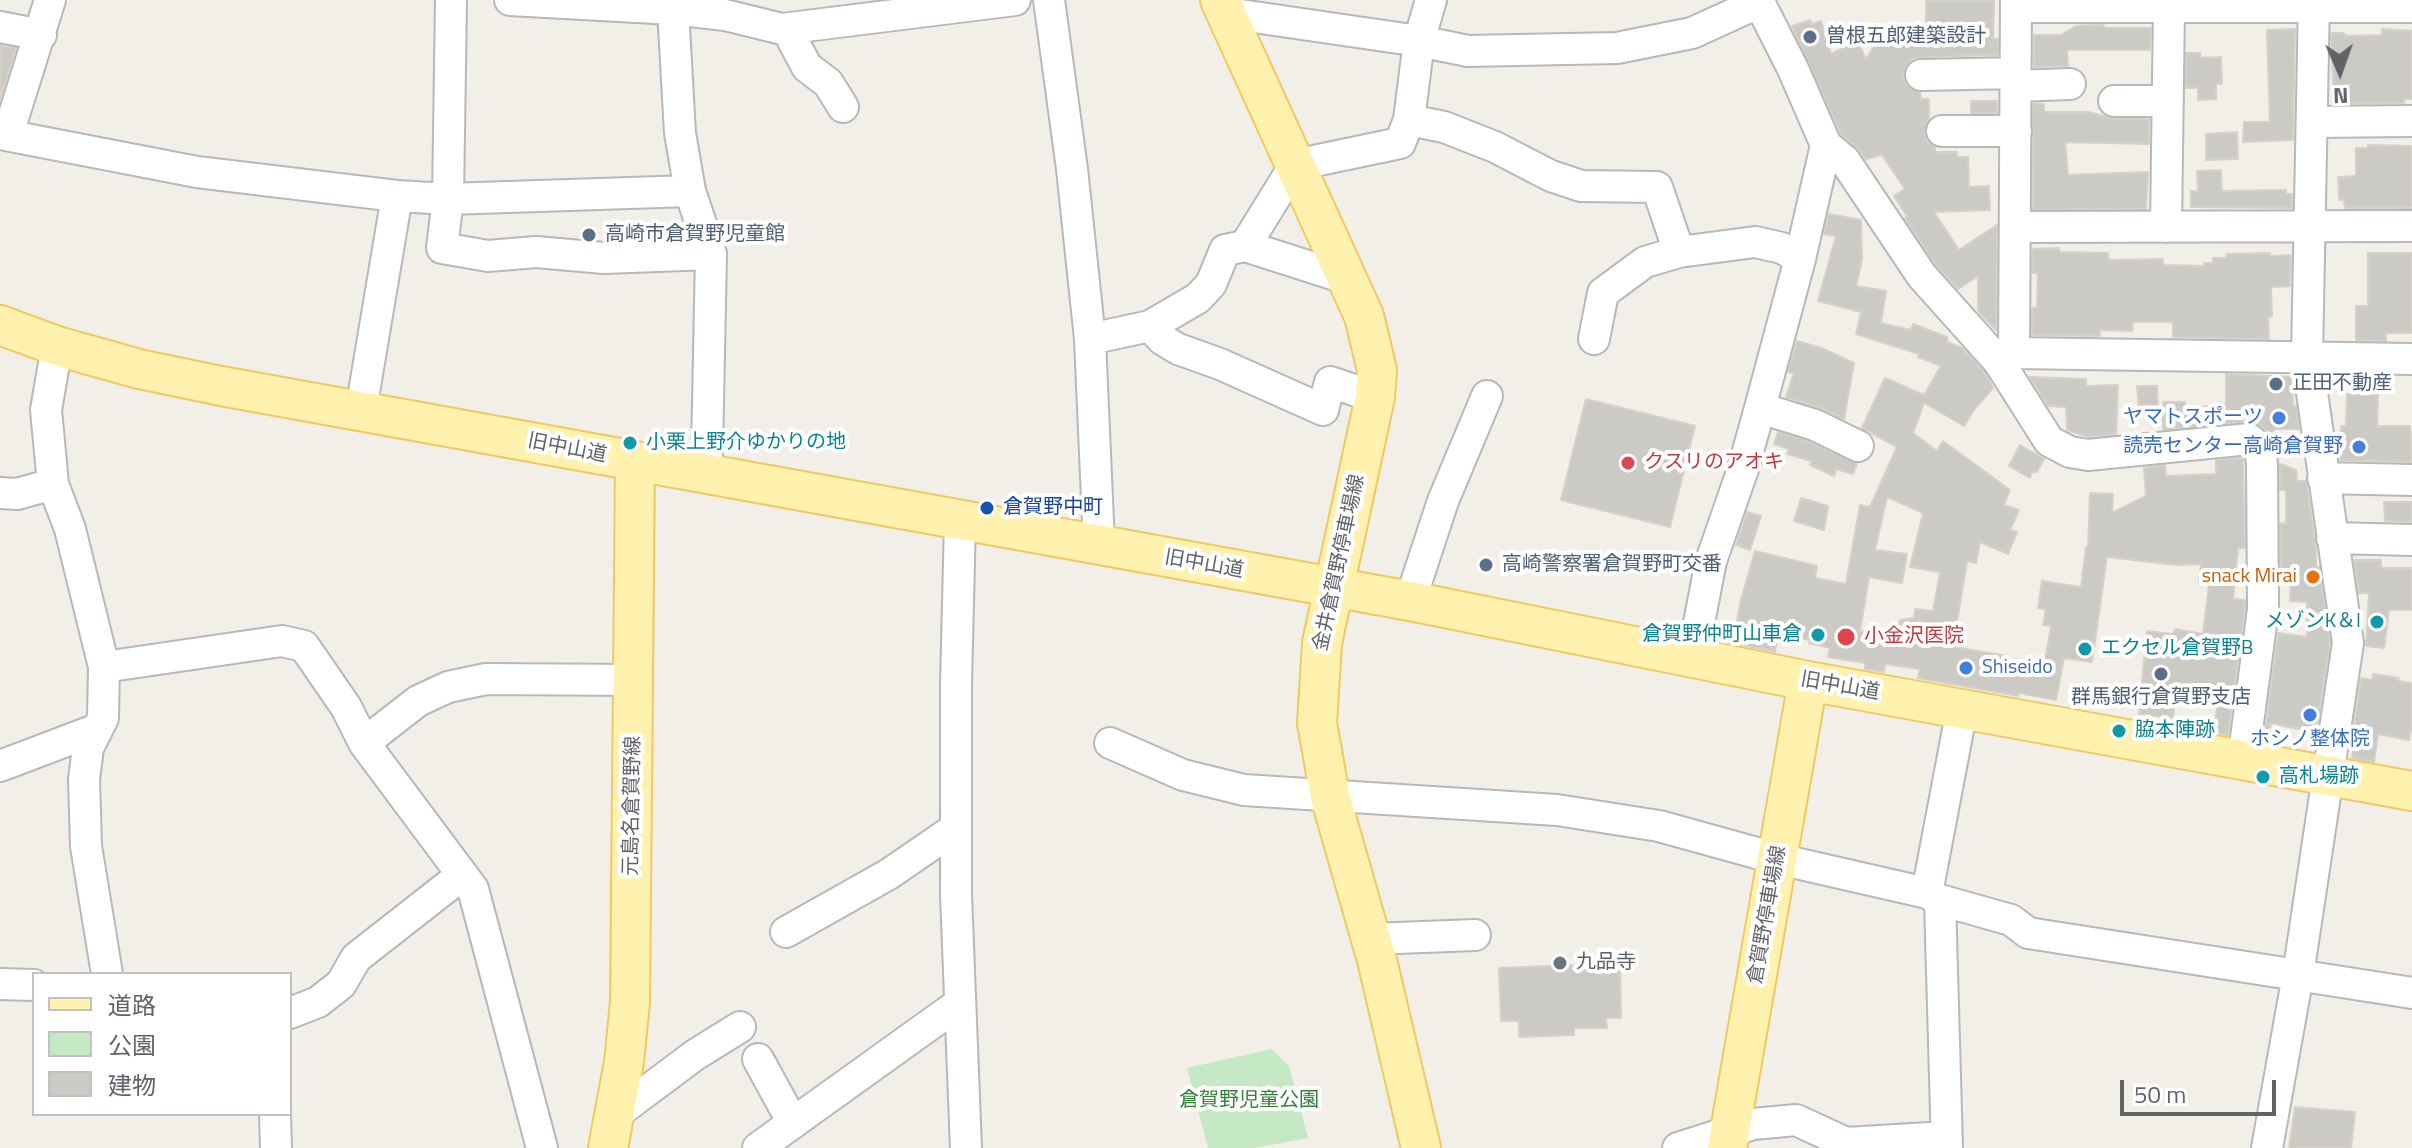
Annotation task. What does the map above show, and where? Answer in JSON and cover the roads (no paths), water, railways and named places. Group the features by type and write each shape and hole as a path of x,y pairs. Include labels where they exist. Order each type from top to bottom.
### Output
{"main road":[{"name":"金井倉賀野停車場線","path":"1223,7 1364,316 1372,341 1377,370 1375,397 1322,643 1317,723 1330,796 1371,939 1417,1131"},
{"name":"旧中山道","path":"0,325 57,346 139,369 635,463 1410,601 1808,681 2412,791"},
{"name":"元島名倉賀野線","path":"612,1131 630,1002 635,463"},
{"name":"倉賀野停車場線","path":"1729,1140 1808,681"}],"street":[{"path":"50,0 41,35 3,136 197,172 397,196 448,199 690,191"},
{"path":"451,0 448,199 442,248 488,256 536,252 604,258 711,254"},
{"path":"510,0 790,19 1015,0"},
{"path":"1049,0 1072,169 1090,339 1099,545"},
{"path":"1245,246 1295,165 1400,143 1409,120 1419,41 1431,0"},
{"path":"1223,7 1468,51 1617,48 1692,33 1759,1 1826,145 1845,161 1922,276 2006,357 2049,441 2070,452 2088,455 2249,439 2260,449 2263,609 2243,761"},
{"path":"2006,357 2016,227 2016,4 2412,7"},
{"path":"2267,1148 2298,975 2348,643 2307,358 2314,4"},
{"path":"2166,227 2169,7"},
{"path":"673,9 680,133 690,191 711,254 707,453 703,474"},
{"path":"790,19 793,41 807,67 828,83 843,107"},
{"path":"0,27 41,35"},
{"path":"1921,75 2070,84"},
{"path":"2114,101 2168,101"},
{"path":"1409,120 1444,127 1495,147 1551,176 1581,186 1657,187 1679,252"},
{"path":"2313,122 2412,121"},
{"path":"1942,131 2016,131"},
{"path":"1692,659 1711,561 1743,469 1760,408 1800,259 1826,145"},
{"path":"361,410 397,196"},
{"path":"2016,227 2412,226"},
{"path":"1594,339 1603,293 1645,262 1679,252 1755,242 1782,248 1800,259"},
{"path":"1090,339 1150,326 1198,298 1211,284 1225,250 1245,246 1345,278"},
{"path":"1150,326 1163,340 1178,349 1220,364 1323,410 1330,382 1375,397"},
{"path":"57,346 46,410 53,484 70,529 104,667 103,718 95,730 85,761 86,846 107,972"},
{"path":"2006,357 2412,359"},
{"path":"1410,601 1443,501 1487,396"},
{"path":"1760,408 1815,425 1858,446"},
{"path":"2323,478 2412,480"},
{"path":"0,493 17,494 53,484"},
{"path":"960,521 956,828 966,1148"},
{"path":"2332,538 2412,540"},
{"path":"104,667 282,641 304,646 346,707 364,743 473,889 542,1148"},
{"path":"364,743 418,701 448,687 486,679 635,680"},
{"path":"1678,1148 1729,1140 1753,1124 1796,1120 1846,1143 1946,1143 1934,896 1962,709"},
{"path":"0,766 95,730"},
{"path":"1110,743 1183,775 1244,790 1557,810 1659,826 1778,859 1934,896 2011,920 2028,933 2412,993"},
{"path":"786,932 889,874 956,828"},
{"path":"292,1012 318,1002 341,984 356,958 462,875"},
{"path":"1371,939 1475,935"},
{"path":"0,984 32,985"},
{"path":"758,1148 960,1003"},
{"path":"612,1131 695,1055 740,1027"},
{"path":"758,1059 793,1123"},
{"path":"275,1116 276,1148"}],"place":[{"name":"曽根五郎建築設計","path":"1810,37"},
{"name":"高崎市倉賀野児童館","path":"589,235"},
{"name":"正田不動産","path":"2276,384"},
{"name":"ヤマトスポーツ","path":"2279,418"},
{"name":"小栗上野介ゆかりの地","path":"630,443"},
{"name":"読売センター高崎倉賀野","path":"2359,447"},
{"name":"クスリのアオキ","path":"1628,463"},
{"name":"倉賀野中町","path":"987,508"},
{"name":"高崎警察署倉賀野町交番","path":"1486,565"},
{"name":"snack Mirai","path":"2313,577"},
{"name":"メゾンK＆I","path":"2377,622"},
{"name":"倉賀野仲町山車倉","path":"1818,635"},
{"name":"小金沢医院","path":"1846,637"},
{"name":"エクセル倉賀野B","path":"2085,649"},
{"name":"Shiseido","path":"1966,668"},
{"name":"群馬銀行倉賀野支店","path":"2161,674"},
{"name":"ホシノ整体院","path":"2310,715"},
{"name":"脇本陣跡","path":"2119,731"},
{"name":"高札場跡","path":"2263,777"},
{"name":"九品寺","path":"1560,963"}],"park label":[{"name":"倉賀野児童公園","path":"1249,1101"}]}
